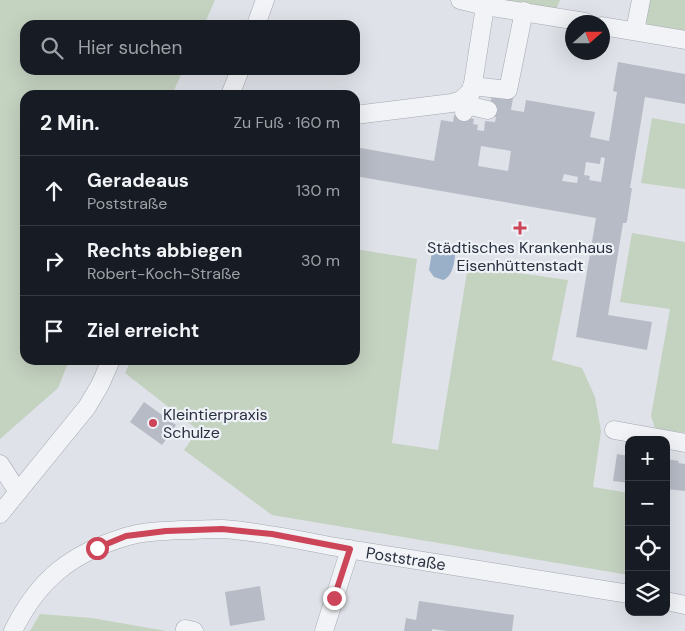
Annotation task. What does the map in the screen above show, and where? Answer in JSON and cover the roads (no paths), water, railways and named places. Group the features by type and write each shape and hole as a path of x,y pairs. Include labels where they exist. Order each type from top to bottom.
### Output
{"street":[{"path":"258,20 265,0"},
{"path":"460,0 485,6 565,18"},
{"path":"635,31 641,0"},
{"path":"469,98 485,6"},
{"path":"360,114 452,103 508,90 524,11"},
{"path":"610,27 685,40"},
{"path":"232,90 238,75"},
{"path":"469,98 488,110"},
{"path":"0,514 87,407 109,365"},
{"path":"614,430 685,443"},
{"path":"0,464 18,492"},
{"name":"Poststraße","path":"13,631 23,611 40,587 59,570 82,554 126,536 166,531 222,529 272,534 350,549 625,593"},
{"path":"324,631 350,549"},
{"path":"670,602 685,605"}],"water":[{"path":"433,246 445,246 450,250 456,251 451,271 447,278 443,280 434,277 429,270"}],"place":[{"name":"Städtisches Krankenhaus Eisenhüttenstadt","path":"520,228"},
{"name":"Kleintierpraxis Schulze","path":"153,423"}]}
